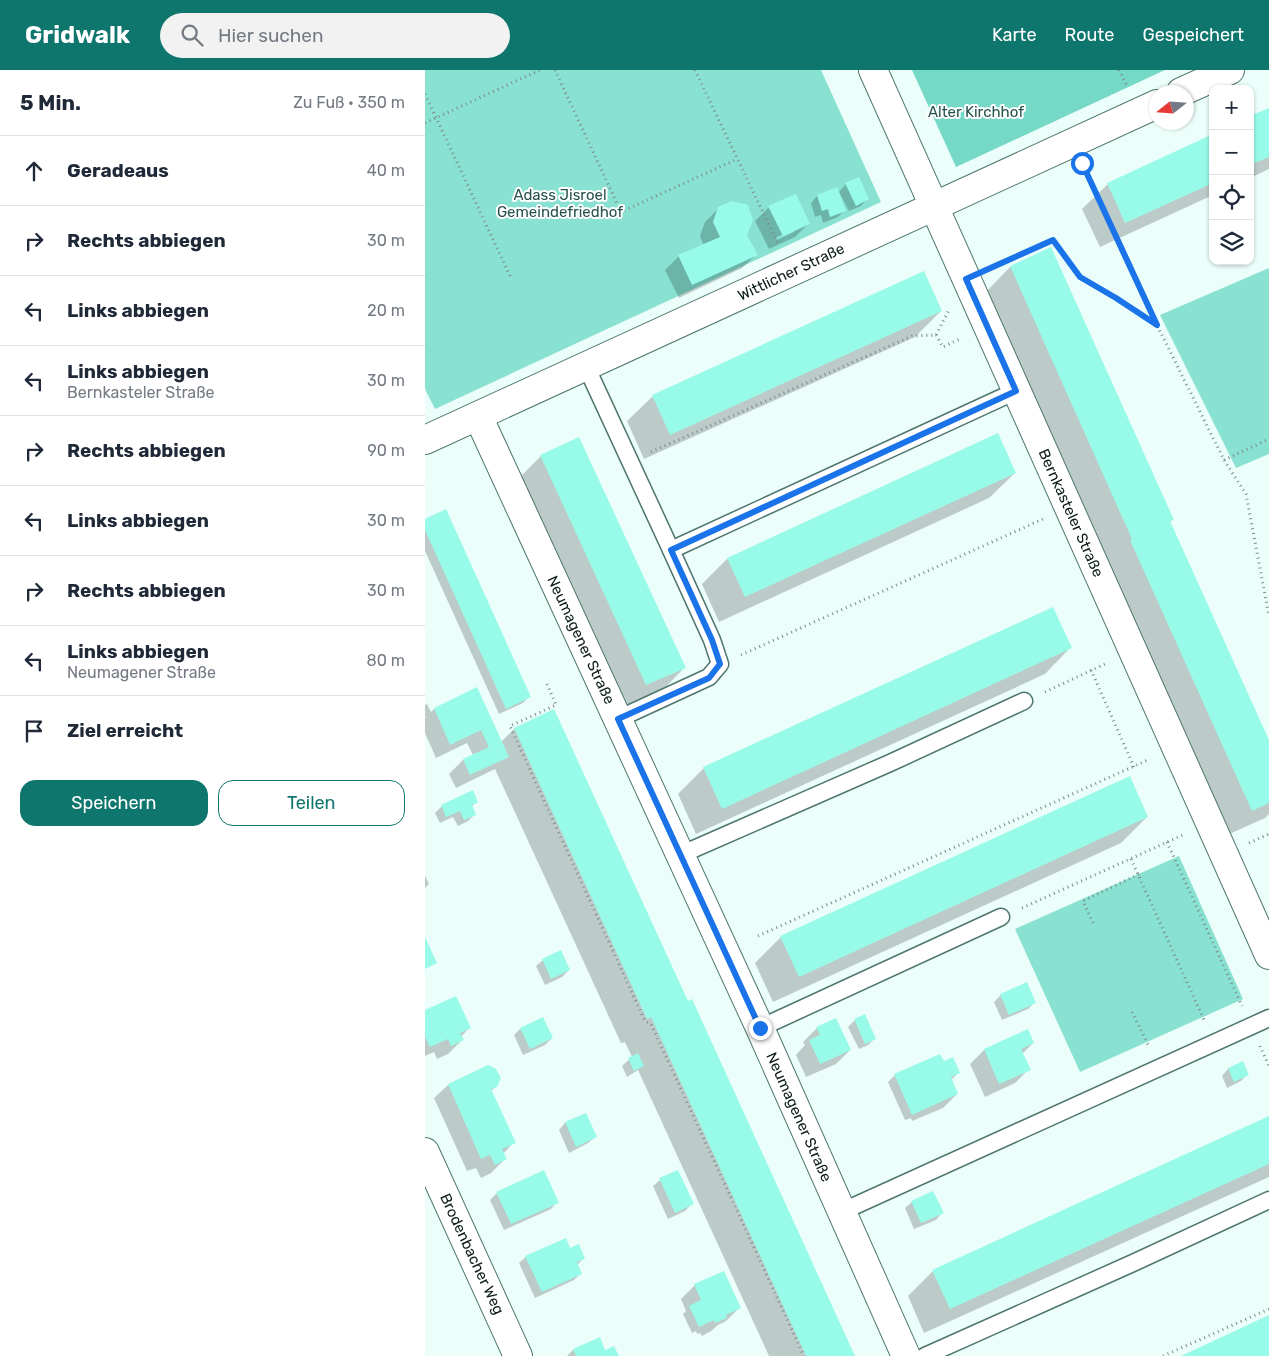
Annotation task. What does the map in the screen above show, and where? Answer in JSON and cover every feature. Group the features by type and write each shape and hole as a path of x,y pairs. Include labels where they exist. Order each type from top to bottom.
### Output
{"street":[{"name":"Bernkasteler Straße","path":"873,70 1269,955"},
{"path":"1194,86 1230,70"},
{"name":"Wittlicher Straße","path":"425,440 1149,108"},
{"name":"Neumagener Straße","path":"478,416 760,1028 905,1356"},
{"name":"Brodenbacher Weg","path":"425,1152 518,1356"}],"lane":[{"path":"587,366 712,640 720,664 709,678 618,719"},
{"path":"671,550 1016,391"},
{"path":"680,855 890,763 1024,701"},
{"path":"760,1028 1001,917"},
{"path":"841,1212 1269,1018"},
{"path":"925,1356 1269,1200"}],"path":[{"path":"425,124 540,70"},
{"path":"555,70 621,212 737,159"},
{"path":"695,70 790,272"},
{"path":"425,94 511,278"},
{"path":"1082,163 1157,325 1224,460 1246,494 1269,616"},
{"path":"966,279 1053,240 1080,277 1157,325"},
{"path":"630,462 912,336 937,336 949,310 947,303"},
{"path":"1224,460 1269,439"},
{"path":"720,664 1068,507"},
{"path":"1024,701 1132,650"},
{"path":"1091,670 1134,766"},
{"path":"547,684 556,705 510,726 645,1022 651,1024 804,1356"},
{"path":"758,936 1176,747"},
{"path":"1001,917 1209,823"},
{"path":"1167,842 1269,1066"},
{"path":"1131,859 1215,1043"},
{"path":"1093,923 1083,901 1139,874"},
{"path":"1132,1012 1151,1050"},
{"path":"1163,1356 1269,1309"}],"green space":[{"name":"Adass Jisroel Gemeindefriedhof","path":"425,70 821,70 881,202 435,409 425,389"},
{"name":"Alter Kirchhof","path":"912,70 1165,70 956,167"},
{"path":"1269,268 1269,454 1236,468 1160,315"},
{"path":"1179,856 1243,999 1080,1072 1015,929"}],"building":[{"path":"1269,108 1269,157 1254,163 1254,130 1254,114"},
{"path":"1209,136 1209,185 1125,223 1107,183"},
{"path":"859,177 869,199 856,206 845,183"},
{"path":"837,187 846,211 830,217 828,209 822,211 817,195"},
{"path":"796,194 810,224 783,236 768,206"},
{"path":"732,201 748,205 753,220 747,235 758,255 692,285 678,255 720,237 713,222 718,207"},
{"path":"1051,247 1174,520 1170,521 1269,740 1269,803 1252,811 1130,540 1132,539 1010,266"},
{"path":"924,271 942,311 670,435 652,395"},
{"path":"998,433 1016,473 745,597 727,558"},
{"path":"579,437 686,668 646,685 540,455"},
{"path":"446,509 531,697 506,709 425,530 425,519"},
{"path":"1053,607 1072,648 722,809 703,767"},
{"path":"477,687 509,757 470,775 463,759 489,747 481,730 450,745 434,708"},
{"path":"554,709 688,1001 692,999 855,1356 806,1356 651,1017 647,1019 514,728"},
{"path":"1130,776 1148,817 799,977 780,936"},
{"path":"473,790 478,802 472,805 476,815 464,820 460,811 446,817 441,805"},
{"path":"425,937 437,963 425,969"},
{"path":"561,950 570,970 551,979 542,959"},
{"path":"1027,982 1036,1003 1009,1015 1000,994"},
{"path":"456,996 471,1028 460,1033 464,1040 451,1046 448,1039 430,1047 425,1036 425,1010"},
{"path":"865,1014 876,1039 865,1044 854,1019"},
{"path":"543,1017 553,1038 530,1049 520,1028"},
{"path":"836,1018 851,1050 820,1064 809,1040 820,1035 816,1027"},
{"path":"1028,1029 1034,1043 1021,1049 1031,1070 999,1084 984,1049"},
{"path":"638,1053 644,1066 634,1071 628,1058"},
{"path":"940,1054 944,1061 953,1057 960,1073 951,1077 958,1094 912,1115 894,1074"},
{"path":"1243,1061 1249,1075 1234,1082 1228,1068"},
{"path":"488,1065 496,1069 501,1078 497,1087 491,1089 516,1143 502,1149 507,1159 495,1165 490,1155 481,1159 448,1084"},
{"path":"586,1113 597,1137 576,1147 565,1122"},
{"path":"1269,1116 1269,1164 950,1309 932,1270"},
{"path":"544,1170 559,1203 511,1224 496,1192"},
{"path":"678,1170 694,1204 675,1213 659,1178"},
{"path":"933,1191 944,1213 921,1223 911,1201"},
{"path":"566,1238 570,1248 579,1244 585,1259 577,1262 582,1274 542,1292 525,1256"},
{"path":"724,1271 741,1308 726,1315 727,1318 715,1323 714,1320 699,1327 689,1306 701,1300 694,1284"},
{"path":"1269,1315 1269,1356 1181,1356"},
{"path":"600,1337 605,1350 614,1346 619,1356 576,1356 573,1349"}],"route":[{"path":"760,1028 618,719 709,678 720,664 712,640 671,550 1016,391 966,279 1053,240 1080,277 1157,325 1082,163"}]}
